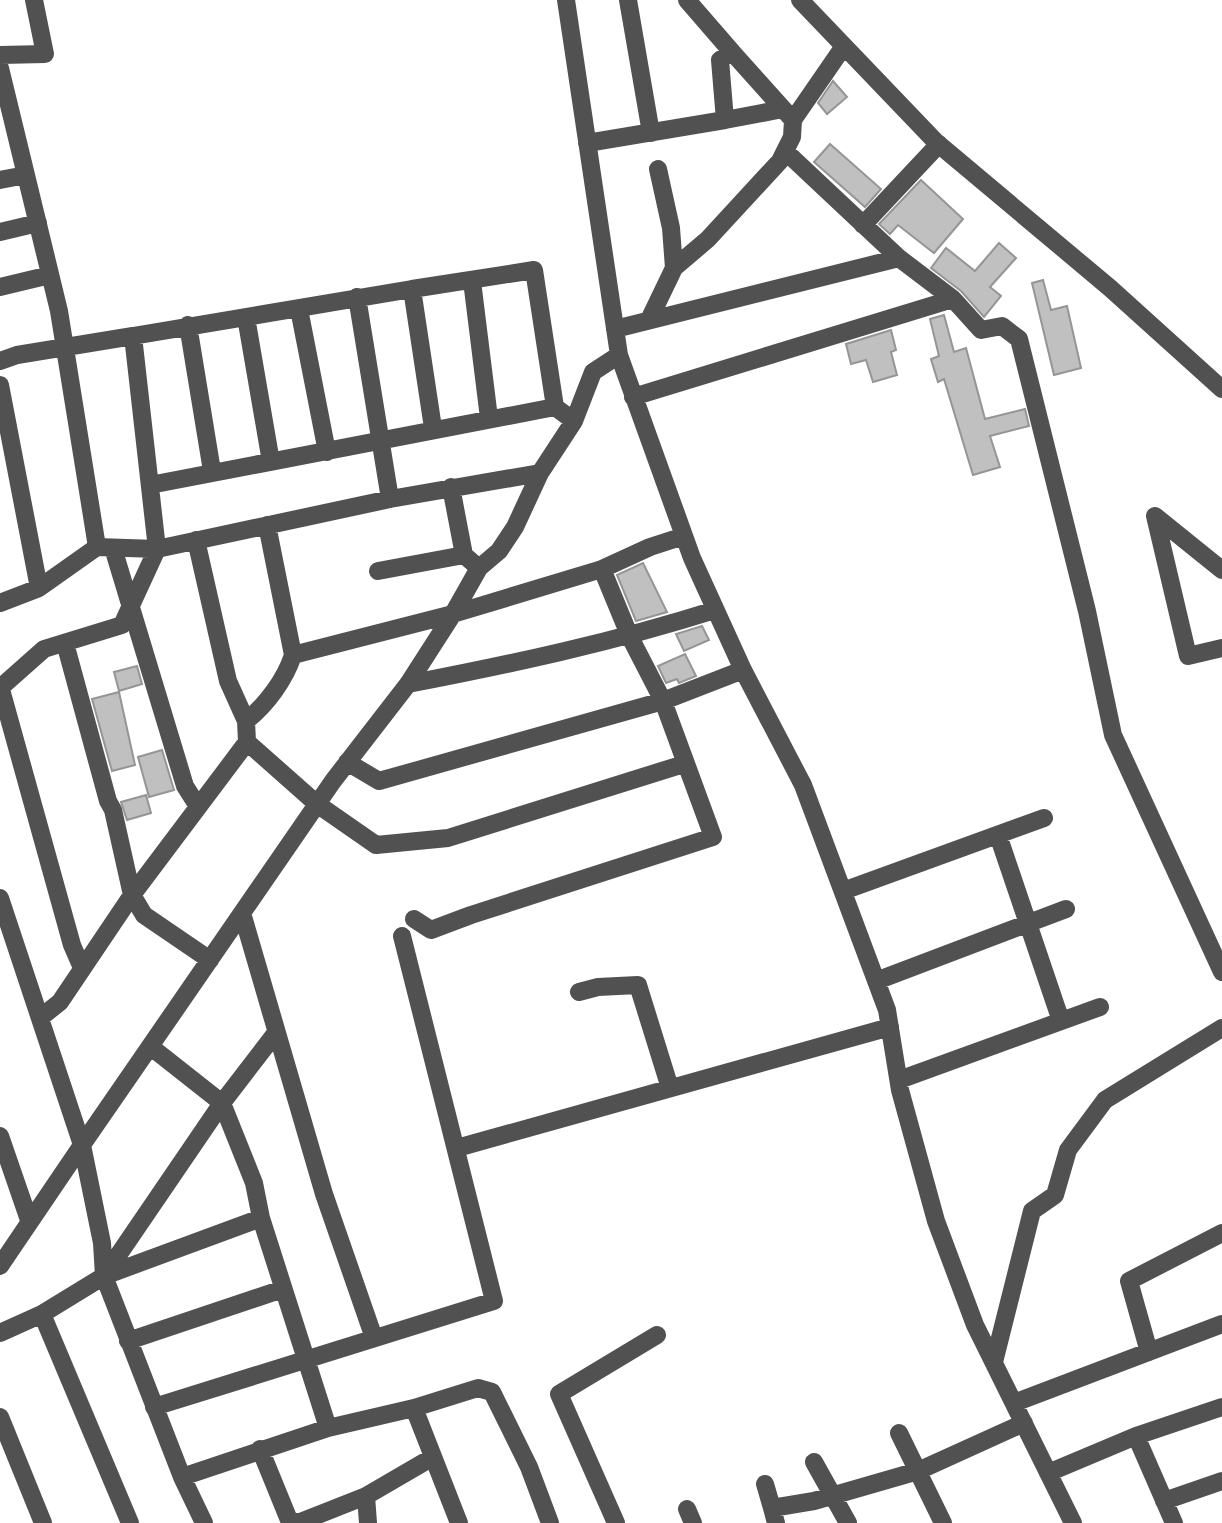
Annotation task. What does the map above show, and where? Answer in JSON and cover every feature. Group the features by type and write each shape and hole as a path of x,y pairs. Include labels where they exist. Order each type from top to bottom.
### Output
{"street":[{"path":"0,55 46,54 34,0"},
{"path":"566,0 619,355 684,536 743,670 803,785 843,891 890,1027 899,1080 936,1221 975,1325 1073,1523"},
{"path":"628,0 650,133"},
{"path":"649,320 674,268 708,239 780,161 792,137 788,114 687,0"},
{"path":"800,0 939,145 1110,288 1222,390"},
{"path":"587,144 725,120 788,114 844,46"},
{"path":"725,120 720,60 732,52"},
{"path":"0,68 6,120 26,175 38,223 105,547 131,605 185,786 197,805"},
{"path":"863,225 939,145"},
{"path":"785,151 899,258 953,299 981,330 1002,326 1019,338 1087,611 1113,735 1222,972"},
{"path":"658,169 671,229 674,268"},
{"path":"0,180 26,175"},
{"path":"0,232 38,223"},
{"path":"615,329 899,258"},
{"path":"0,361 188,325 534,270 555,407 574,421"},
{"path":"0,287 50,275"},
{"path":"472,281 489,418"},
{"path":"412,289 433,428"},
{"path":"357,297 390,499"},
{"path":"633,397 953,299"},
{"path":"299,309 327,452"},
{"path":"246,317 271,463"},
{"path":"188,325 212,471"},
{"path":"82,968 72,945 0,688 44,649 122,625 157,549 133,336"},
{"path":"0,1266 7,1247 151,1048 317,804 408,684 480,568 499,551 515,527 540,472 574,421 593,372 619,355"},
{"path":"0,385 39,588"},
{"path":"150,485 212,471 327,452 433,428 555,407"},
{"path":"0,603 39,588 105,547 157,549 390,499 540,472"},
{"path":"452,487 464,555 480,568"},
{"path":"1222,570 1155,516 1188,656 1222,648"},
{"path":"246,721 259,710 288,668 293,655 267,525"},
{"path":"293,655 453,614 602,569 684,536"},
{"path":"40,1018 60,1002 132,895 197,805 247,742 246,721 228,681 197,540"},
{"path":"378,571 464,555"},
{"path":"414,919 431,930 713,838 663,701 630,637 602,569"},
{"path":"408,684 556,655 630,637 715,610"},
{"path":"65,643 108,801 113,810 132,895 144,915 210,960"},
{"path":"347,762 379,781 663,701 743,670"},
{"path":"247,742 317,804 376,845 448,838 684,764"},
{"path":"843,891 1044,818"},
{"path":"998,835 1061,1021"},
{"path":"1,904 82,1145 102,1243 104,1276 182,1477 204,1523"},
{"path":"876,981 1066,909"},
{"path":"242,913 275,1034 324,1194 374,1338"},
{"path":"154,1407 494,1301 402,936"},
{"path":"579,992 598,987 638,985 670,1088"},
{"path":"899,1080 1100,1007"},
{"path":"457,1148 890,1027"},
{"path":"994,1362 1031,1211 1055,1195 1068,1150 1105,1100 1222,1028"},
{"path":"104,1276 222,1103 275,1034"},
{"path":"151,1048 222,1103 254,1183 261,1218 282,1289 328,1428"},
{"path":"0,1136 29,1220"},
{"path":"0,1333 42,1314 104,1276 261,1218"},
{"path":"1149,1352 1129,1281 1222,1233"},
{"path":"128,1341 282,1289"},
{"path":"42,1314 130,1523"},
{"path":"1014,1403 1222,1324"},
{"path":"616,1523 559,1394 657,1335"},
{"path":"182,1477 328,1428 414,1408 478,1388 492,1392 529,1467 550,1523"},
{"path":"1048,1473 1136,1436 1222,1407"},
{"path":"414,1408 459,1523"},
{"path":"0,1417 43,1523"},
{"path":"765,1484 774,1516 919,1471 1024,1423"},
{"path":"899,1433 943,1523"},
{"path":"1136,1436 1174,1523"},
{"path":"260,1449 289,1520 300,1521 366,1496 433,1457"},
{"path":"814,1462 835,1495 848,1523"},
{"path":"1164,1501 1222,1481"},
{"path":"366,1496 368,1523"}],"building":[{"path":"833,81 847,97 827,114 818,103"},
{"path":"830,144 881,189 865,207 814,162"},
{"path":"921,180 963,219 934,253 898,225 890,234 879,224"},
{"path":"999,243 1016,258 990,287 1001,296 984,317 961,291 931,268 946,248 975,271"},
{"path":"1043,280 1051,310 1067,306 1081,368 1054,375 1032,283"},
{"path":"944,315 954,352 966,348 985,419 1025,409 1029,426 990,436 1000,467 973,475 944,379 938,382 931,359 939,356 930,319"},
{"path":"891,330 896,350 891,352 897,375 873,382 866,360 851,364 846,344"},
{"path":"643,563 667,612 636,621 617,575"},
{"path":"702,626 709,640 684,651 676,634"},
{"path":"685,654 696,676 679,683 677,679 666,683 658,666"},
{"path":"137,666 142,684 119,691 114,672"},
{"path":"119,692 135,765 112,771 92,699"},
{"path":"162,750 174,790 149,797 138,757"},
{"path":"146,795 151,813 127,820 121,802"}]}
